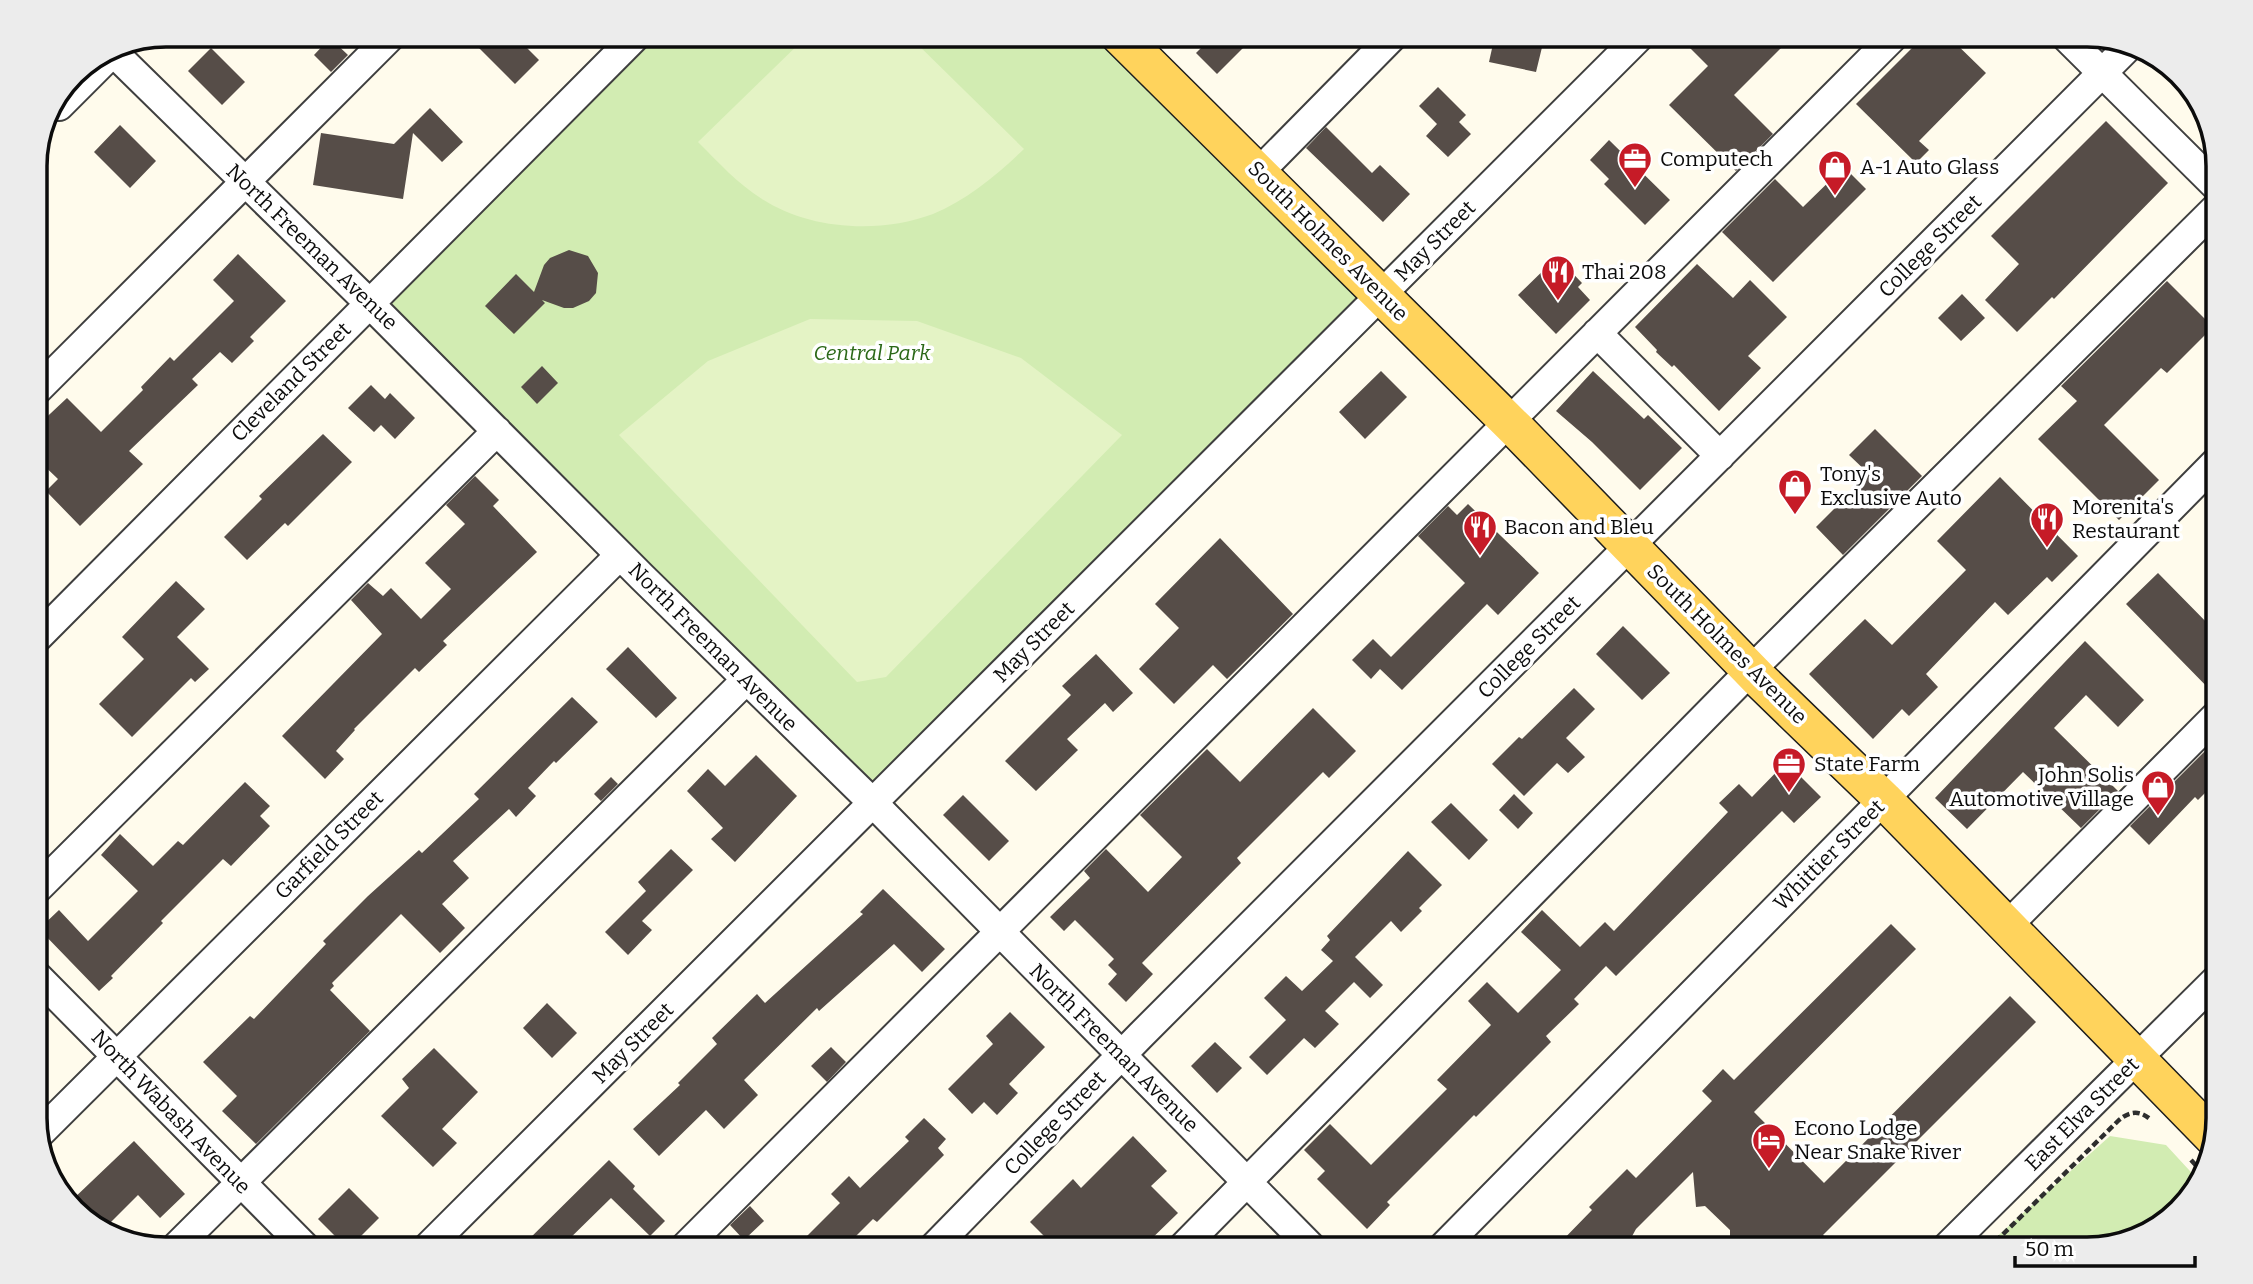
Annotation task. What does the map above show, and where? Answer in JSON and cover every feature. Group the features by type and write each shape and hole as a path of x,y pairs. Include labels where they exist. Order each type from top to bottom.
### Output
{"main road":[{"name":"South Holmes Avenue","path":"1138,47 2137,1059 2199,1146"}],"street":[{"path":"48,379 380,47"},
{"name":"Cleveland Street","path":"48,627 625,47"},
{"path":"1259,172 1382,47"},
{"name":"May Street","path":"438,1237 1629,47"},
{"path":"695,1237 1883,47"},
{"path":"2076,47 2205,175"},
{"name":"College Street","path":"944,1237 2123,53"},
{"name":"North Freeman Avenue","path":"122,56 244,181 873,803 1301,1237"},
{"path":"1193,1237 1751,670 2205,219"},
{"path":"1597,333 1720,456"},
{"path":"48,878 497,431"},
{"name":"Whittier Street","path":"1453,1237 2205,473"},
{"name":"Garfield Street","path":"48,1125 620,555"},
{"path":"186,1237 746,680"},
{"path":"2007,926 2206,726"},
{"name":"North Wabash Avenue","path":"48,987 295,1237"},
{"name":"East Elva Street","path":"1957,1237 2206,990"}],"path":[{"path":"2000,1237 2127,1113 2143,1114 2159,1128"}],"green space":[{"name":"Central Park","path":"625,47 1131,47 1381,295 873,803 369,303"},
{"path":"796,47 920,47 1024,149 970,194 933,214 891,224 846,226 802,217 762,199 728,172 698,142"},
{"path":"810,319 917,321 1021,358 1122,435 886,677 857,682 619,435 708,361"},
{"path":"2110,1136 2166,1145 2192,1173 2171,1202 2159,1212 2118,1233 2087,1237 1996,1237"}],"building":[{"path":"322,47 340,47 348,55 331,72 314,55"},
{"path":"478,47 526,47 539,60 515,84"},
{"path":"1202,47 1244,47 1217,74 1196,53"},
{"path":"1492,47 1542,47 1536,72 1489,62"},
{"path":"1689,47 1782,47 1734,95 1773,134 1736,171 1669,105 1708,66"},
{"path":"1913,47 1959,47 1986,73 1919,141 1929,150 1916,163 1856,104"},
{"path":"211,48 245,82 222,105 188,71"},
{"path":"1438,87 1466,115 1459,122 1471,134 1448,157 1426,136 1437,124 1419,106"},
{"path":"430,108 463,142 442,162 413,133 403,199 313,185 321,133 394,144"},
{"path":"2106,121 2168,183 2054,299 2052,297 2017,332 1985,300 2019,264 1991,236"},
{"path":"120,125 156,161 130,188 94,152"},
{"path":"1326,127 1372,173 1380,165 1410,194 1383,222 1306,148"},
{"path":"1609,140 1670,200 1645,225 1604,184 1609,179 1590,160"},
{"path":"1844,167 1866,189 1773,282 1722,232 1775,179 1803,207"},
{"path":"569,250 588,256 598,273 596,293 589,301 573,308 564,308 542,300 545,303 514,334 485,306 516,274 534,292 544,265 550,258"},
{"path":"238,254 286,301 250,337 254,341 232,363 220,352 192,379 198,385 129,451 143,464 80,526 48,493 48,489 58,479 48,469 48,416 67,398 101,432 143,390 141,387 170,357 174,361 234,301 213,280"},
{"path":"1557,257 1582,283 1578,287 1590,300 1556,334 1518,295"},
{"path":"1697,264 1733,298 1750,280 1787,317 1748,356 1761,368 1719,411 1674,365 1672,367 1656,352 1635,327"},
{"path":"2167,281 2205,319 2205,335 2167,373 2161,368 2104,425 2159,480 2119,520 2038,439 2077,401 2061,386"},
{"path":"1962,294 1985,318 1961,341 1938,318"},
{"path":"542,366 558,383 537,404 521,387"},
{"path":"1381,371 1407,397 1365,439 1339,412"},
{"path":"1593,371 1644,419 1648,415 1682,448 1640,490 1556,411"},
{"path":"371,385 385,399 390,393 415,418 395,439 381,425 374,432 348,408"},
{"path":"1875,429 1922,476 1843,555 1816,527 1869,474 1849,455"},
{"path":"323,434 352,462 288,526 285,523 247,560 224,537 262,499 259,496"},
{"path":"475,476 499,500 493,506 537,552 443,641 447,645 419,672 415,668 354,729 336,751 344,759 325,779 282,736 382,634 351,600 368,583 383,596 391,588 421,619 451,589 425,563 465,524 446,505"},
{"path":"2000,477 2078,556 2052,582 2047,577 2008,615 1995,602 1926,674 1938,687 1909,716 1902,709 1873,739 1809,674 1865,619 1892,645 1966,570 1937,541"},
{"path":"1468,504 1539,573 1498,615 1487,604 1402,690 1380,669 1371,679 1352,660 1373,639 1391,657 1465,583 1418,536 1448,506 1457,515"},
{"path":"1220,538 1293,614 1227,679 1213,665 1174,704 1139,669 1179,628 1155,604"},
{"path":"2158,573 2205,621 2206,685 2126,604"},
{"path":"176,581 205,609 177,637 209,669 195,682 191,678 132,737 99,704 144,659 122,637"},
{"path":"1623,626 1670,673 1642,700 1596,654"},
{"path":"2085,641 2144,700 2118,727 2086,695 2054,728 2118,791 2081,828 2023,772 1967,829 1935,798"},
{"path":"628,647 677,698 656,718 606,669"},
{"path":"1096,654 1133,693 1113,712 1105,703 1067,739 1078,750 1036,791 1005,761 1071,695 1062,686"},
{"path":"1574,688 1595,709 1566,738 1585,757 1568,773 1557,763 1524,796 1492,764"},
{"path":"572,697 598,722 528,788 536,796 516,817 509,809 453,861 469,878 442,904 465,928 440,953 401,914 332,983 334,986 330,990 370,1031 256,1144 222,1111 237,1096 203,1062 250,1016 254,1019 326,944 323,941 368,896 419,850 422,853 479,799 474,794"},
{"path":"1313,708 1356,751 1329,778 1323,772 1237,858 1241,863 1142,963 1153,974 1126,1002 1108,984 1117,974 1108,965 1114,959 1075,920 1064,931 1050,917 1090,878 1084,871 1106,849 1148,892 1182,857 1140,815 1207,749 1240,782"},
{"path":"2206,750 2206,792 2198,800 2195,797 2149,845 2130,826"},
{"path":"756,755 797,796 735,862 711,839 723,828 687,791 708,769 725,786"},
{"path":"1786,762 1821,797 1794,823 1782,811 1616,976 1606,966 1574,999 1579,1004 1546,1036 1551,1042 1387,1202 1390,1205 1367,1229 1317,1179 1325,1171 1304,1150 1330,1124 1371,1165 1447,1089 1437,1080 1491,1025 1468,1001 1487,982 1518,1013 1561,970 1521,932 1542,910 1580,947 1605,922 1614,931 1728,812 1719,803 1739,784 1752,797"},
{"path":"611,777 618,784 601,801 594,794"},
{"path":"245,782 270,806 260,816 270,826 231,866 223,859 161,921 163,923 99,991 48,938 48,920 59,910 88,941 138,891 101,855 120,834 153,866 178,841 183,845"},
{"path":"1514,794 1533,813 1518,829 1499,810"},
{"path":"963,795 1009,841 989,861 943,815"},
{"path":"1451,803 1488,840 1469,860 1431,822"},
{"path":"671,849 693,870 642,921 652,930 628,955 605,932 646,891 638,882"},
{"path":"1408,851 1442,885 1419,908 1422,911 1401,932 1391,921 1355,957 1383,985 1370,998 1354,982 1325,1011 1339,1024 1315,1048 1304,1038 1267,1075 1249,1057 1286,1020 1264,998 1286,976 1302,991 1333,961 1321,950 1330,940 1327,936"},
{"path":"883,889 945,949 922,972 894,944 819,1011 817,1008 744,1080 758,1095 724,1129 706,1110 659,1156 633,1129 680,1085 678,1083 717,1044 712,1038 757,994 765,1003 863,914 860,912"},
{"path":"1891,924 1916,949 1754,1112 1824,1183 2010,996 2036,1022 1823,1235 1825,1237 1730,1237 1730,1230 1705,1206 1696,1207 1693,1172 1636,1229 1632,1237 1566,1237 1592,1210 1589,1207 1627,1169 1636,1178 1712,1101 1702,1091 1723,1069 1734,1080"},
{"path":"547,1003 577,1033 552,1058 523,1028"},
{"path":"1010,1012 1045,1047 1009,1084 1018,1093 997,1115 984,1102 972,1114 948,1089 993,1044 986,1036"},
{"path":"1215,1042 1242,1068 1217,1093 1191,1066"},
{"path":"831,1047 846,1062 827,1082 811,1066"},
{"path":"434,1048 478,1092 442,1129 457,1143 433,1167 381,1116 409,1088 402,1079"},
{"path":"924,1118 946,1139 938,1148 944,1155 877,1222 873,1219 855,1237 806,1237 840,1203 831,1194 849,1176 860,1188 909,1141 905,1137"},
{"path":"1133,1136 1167,1171 1151,1186 1178,1213 1153,1237 1045,1237 1030,1222 1073,1179 1081,1188"},
{"path":"134,1141 185,1194 160,1218 138,1195 110,1223 77,1196"},
{"path":"609,1160 665,1221 650,1236 611,1198 571,1237 531,1237"},
{"path":"349,1188 379,1218 360,1237 336,1237 318,1219"},
{"path":"750,1206 764,1221 747,1237 741,1237 730,1225"}],"place":[{"name":"Computech","path":"1635,189"},
{"name":"A-1 Auto Glass","path":"1835,197"},
{"name":"Thai 208","path":"1558,302"},
{"name":"Tony's Exclusive Auto","path":"1795,516"},
{"name":"Morenita's Restaurant","path":"2047,549"},
{"name":"Bacon and Bleu","path":"1480,557"},
{"name":"State Farm","path":"1789,794"},
{"name":"John Solis Automotive Village","path":"2158,817"},
{"name":"Econo Lodge Near Snake River","path":"1769,1170"}]}
